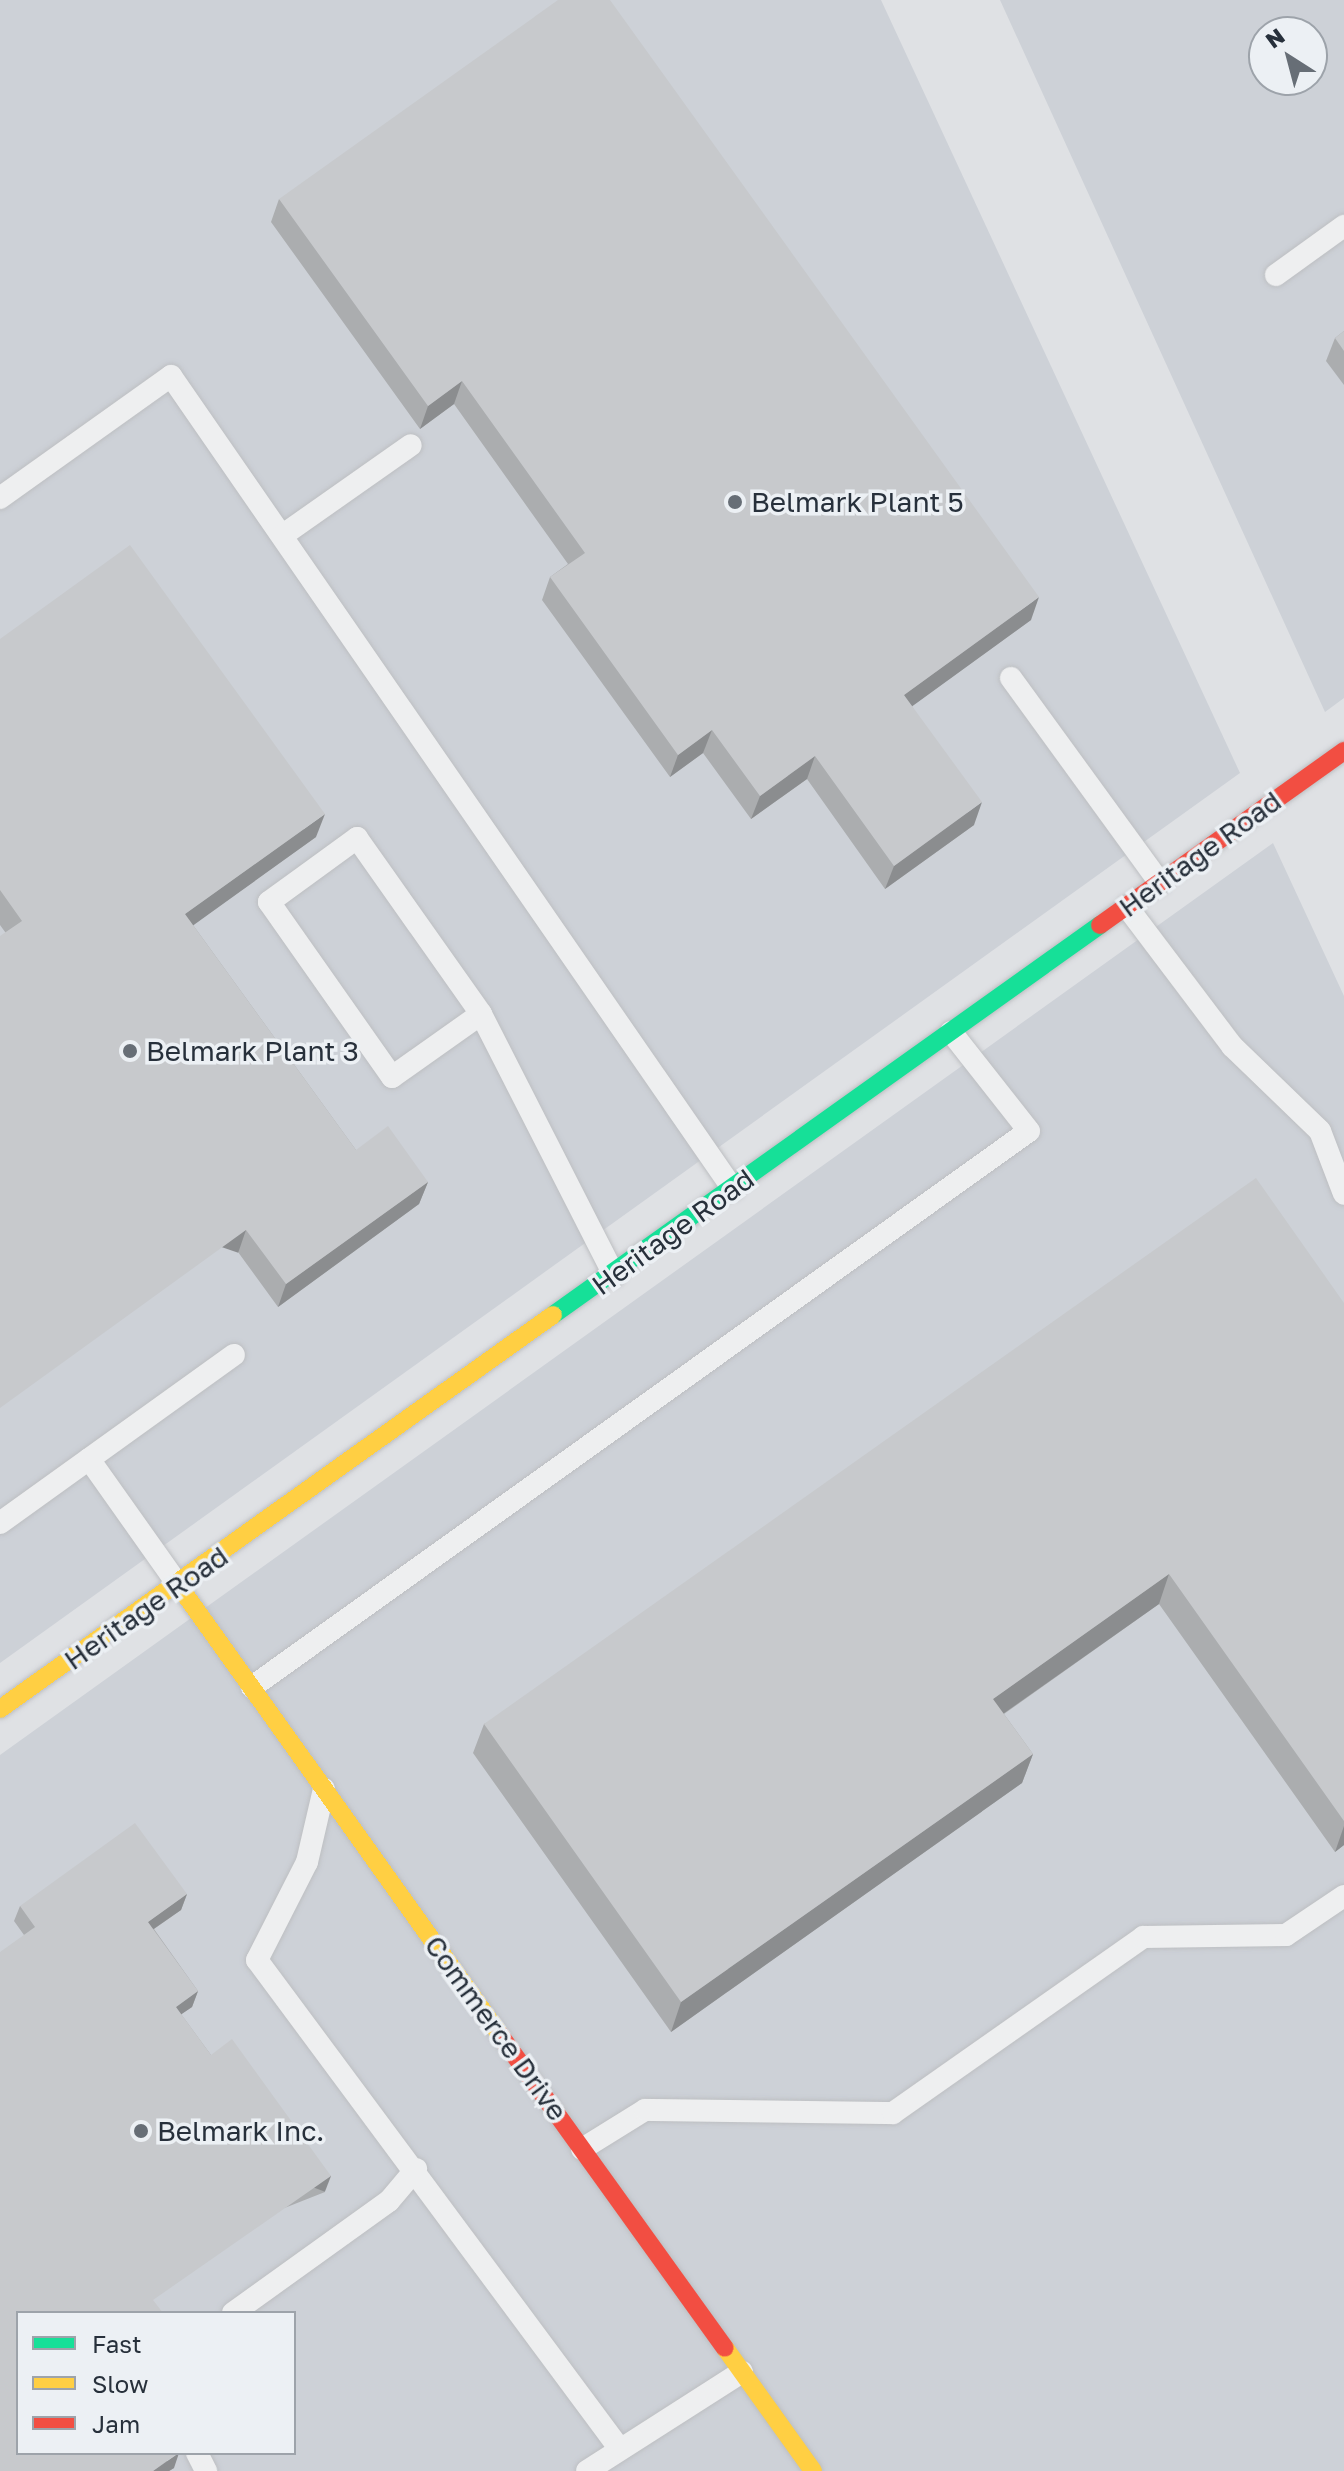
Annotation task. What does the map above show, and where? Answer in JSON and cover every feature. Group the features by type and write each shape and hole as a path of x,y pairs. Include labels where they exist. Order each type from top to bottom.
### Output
{"main road":[{"name":"Heritage Road","path":"0,1709 179,1586 1344,751"},
{"name":"Commerce Drive","path":"179,1586 813,2471"}],"lane":[{"path":"1276,275 1344,226"},
{"path":"0,498 171,376 733,1189"},
{"path":"283,535 411,445"},
{"path":"1011,678 1160,883"},
{"path":"481,1014 392,1077 269,902 357,838 481,1014 614,1275"},
{"path":"1127,907 1232,1046 1320,1131 1344,1194"},
{"path":"252,1687 1029,1131 951,1032"},
{"path":"0,1523 234,1355"},
{"path":"89,1459 179,1586"},
{"path":"324,1788 307,1862 257,1960 416,2169 619,2448"},
{"path":"582,2149 645,2110 893,2113 1143,1937 1286,1935 1344,1896"},
{"path":"236,2311 389,2201 416,2169"},
{"path":"587,2471 742,2372"}],"shaded area":[{"path":"0,0 881,0 1240,773 0,1663"},
{"path":"1000,0 1344,0 1344,698 1325,712"},
{"path":"1273,843 1344,996 1344,2471 0,2471 0,1755"}],"building":[{"name":"Belmark Plant 5","path":"558,0 610,0 1039,597 904,695 982,802 894,866 815,756 760,796 712,730 678,755 550,577 585,553 462,381 428,406 279,199"},
{"path":"1344,331 1344,351 1335,338"},
{"name":"Belmark Plant 3","path":"130,545 325,814 185,914 356,1150 388,1126 428,1182 286,1284 246,1230 0,1408 0,936 22,921 0,890 0,639"},
{"path":"1256,1178 1344,1303 1344,1821 1169,1574 993,1699 1033,1754 681,2002 484,1724"},
{"name":"Belmark Inc.","path":"135,1823 187,1894 148,1922 198,1991 176,2007 211,2055 232,2039 331,2176 153,2300 161,2311 16,2311 16,2455 175,2455 153,2471 0,2471 0,1952 35,1927 20,1906"}],"traffic: fast":[{"path":"553,1315 1100,925"}],"traffic: slow":[{"path":"0,1709 553,1315"},
{"path":"179,1586 500,2035"},
{"path":"725,2348 813,2471"}],"traffic: jam":[{"path":"1100,925 1344,751"},
{"path":"500,2035 725,2348"}],"place":[{"name":"Belmark Plant 5","path":"735,502"},
{"name":"Belmark Plant 3","path":"130,1051"},
{"name":"Belmark Inc.","path":"141,2131"}]}
